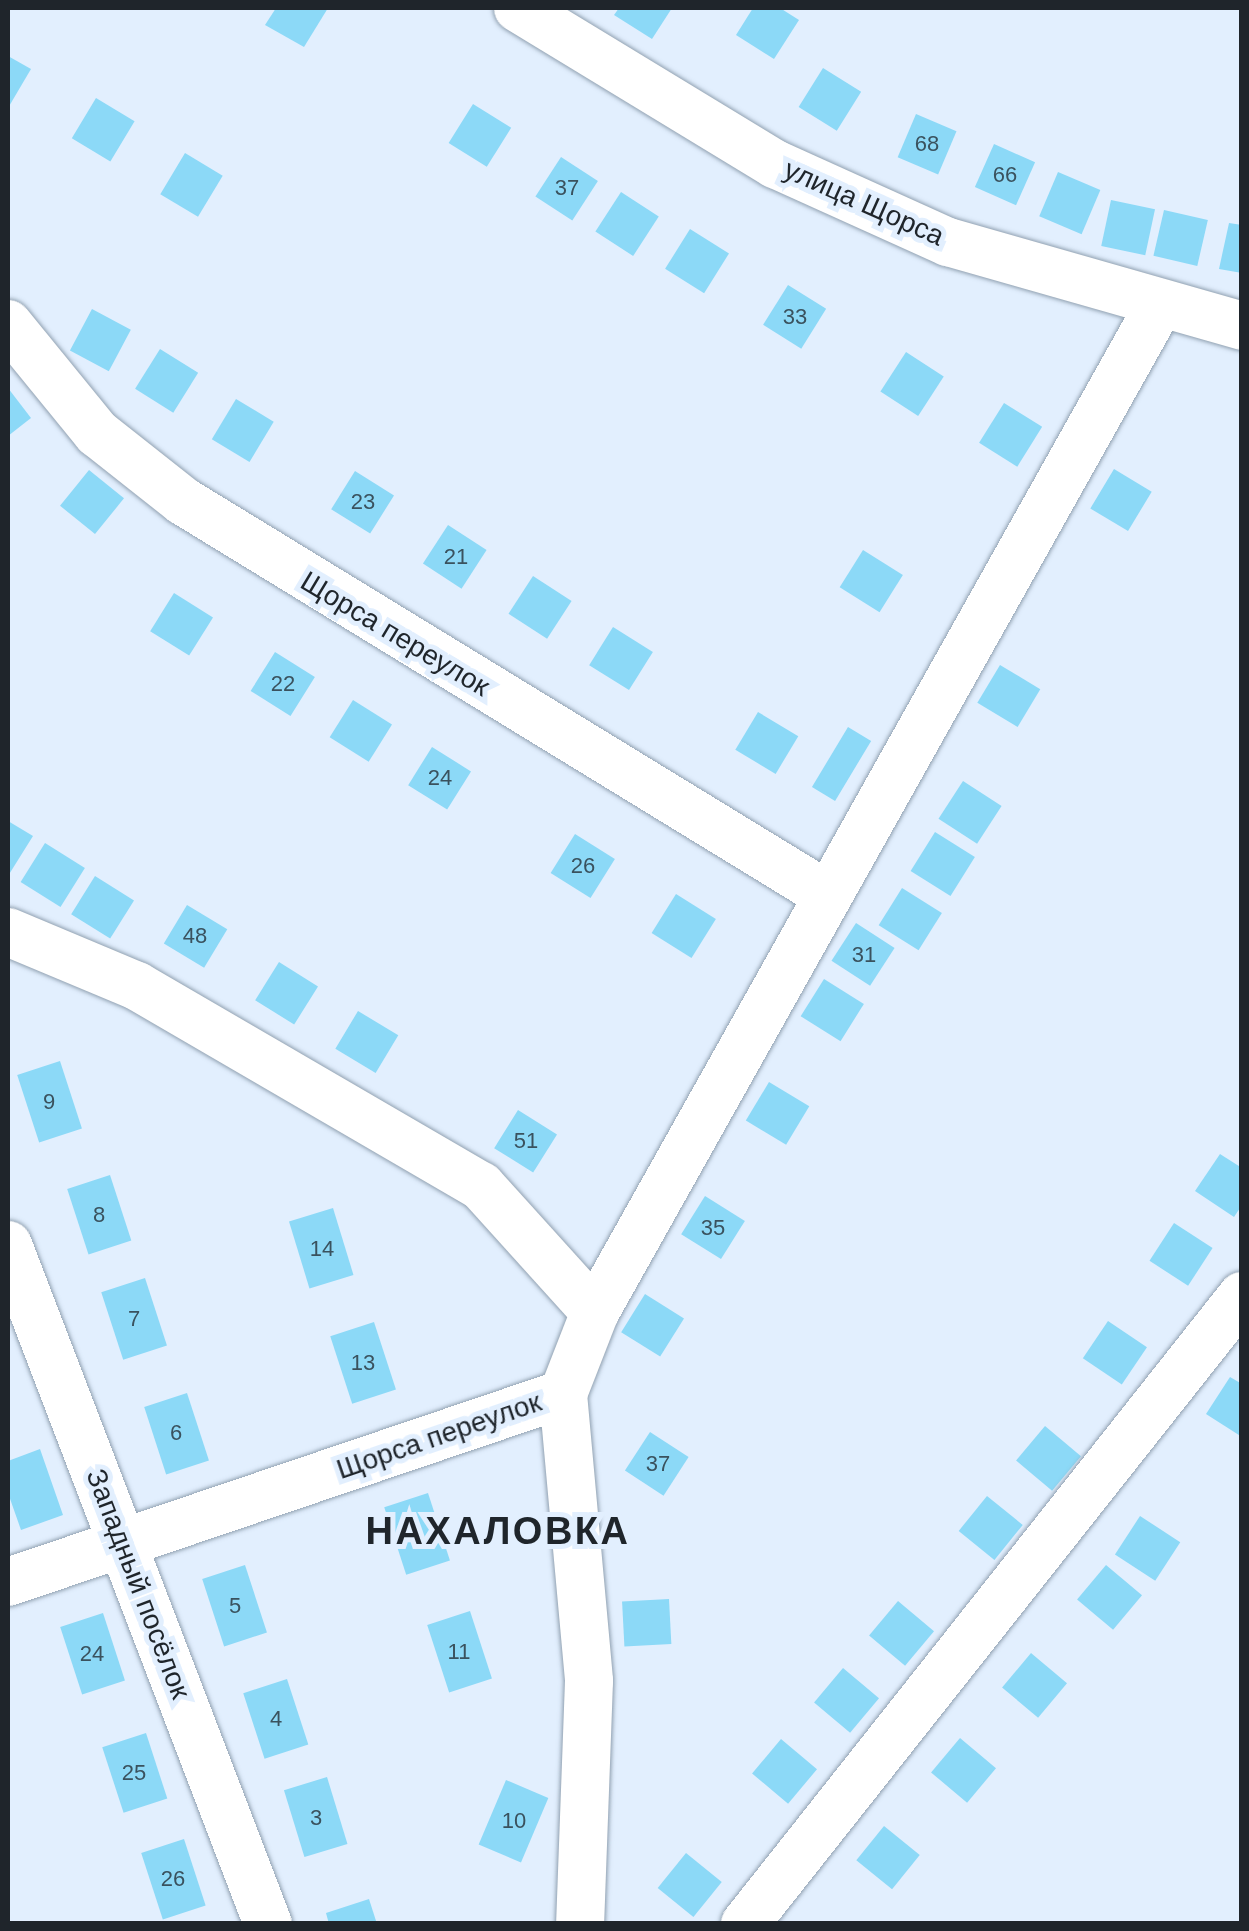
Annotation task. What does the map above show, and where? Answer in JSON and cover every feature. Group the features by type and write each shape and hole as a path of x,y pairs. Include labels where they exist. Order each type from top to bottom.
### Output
{"street":[{"name":"улица Щорса","path":"518,8 775,164 948,242 1242,326"},
{"name":"Щорса переулок","path":"8,1582 563,1394 595,1312 824,893 1160,304"},
{"name":"Щорса переулок","path":"8,324 97,433 183,501 824,893"},
{"path":"8,932 137,986 482,1186 595,1312"},
{"name":"Западный посёлок","path":"8,1245 268,1924"},
{"path":"745,1924 1242,1296"},
{"path":"563,1394 589,1680 580,1924"}],"building":[{"path":"276,8 328,8 304,47 265,25"},
{"path":"619,8 672,8 652,39 614,15"},
{"path":"753,8 780,8 799,20 774,59 736,35"},
{"path":"8,56 31,69 8,108"},
{"path":"823,68 861,92 837,131 799,107"},
{"path":"96,98 135,121 110,161 72,138"},
{"path":"473,104 511,128 487,167 449,143"},
{"path":"916,114 957,131 938,174 898,157"},
{"path":"994,144 1035,162 1016,205 975,187"},
{"path":"185,153 223,176 198,217 160,194"},
{"path":"561,157 598,181 572,220 535,196"},
{"path":"1058,172 1100,190 1082,234 1039,216"},
{"path":"621,192 659,217 633,256 595,231"},
{"path":"1111,200 1155,209 1145,255 1101,246"},
{"path":"1164,210 1208,220 1197,266 1153,256"},
{"path":"1229,223 1242,225 1242,273 1219,269"},
{"path":"690,229 729,253 704,293 665,269"},
{"path":"788,285 826,309 801,349 763,325"},
{"path":"92,309 131,330 109,371 70,350"},
{"path":"160,349 198,373 173,413 135,389"},
{"path":"906,352 944,377 918,416 880,391"},
{"path":"8,388 31,418 8,436"},
{"path":"236,399 274,422 250,462 212,439"},
{"path":"1004,403 1042,427 1017,467 979,443"},
{"path":"1114,469 1152,492 1128,531 1090,508"},
{"path":"89,470 124,498 95,534 60,506"},
{"path":"355,471 394,495 370,534 331,509"},
{"path":"448,525 487,550 462,589 423,564"},
{"path":"863,550 903,575 880,612 840,587"},
{"path":"533,576 572,601 547,639 508,614"},
{"path":"174,593 213,617 189,656 150,631"},
{"path":"613,627 653,652 629,690 589,665"},
{"path":"275,652 315,677 290,716 251,691"},
{"path":"1000,665 1040,689 1018,727 977,703"},
{"path":"353,700 392,724 369,762 330,737"},
{"path":"758,712 798,736 776,774 735,750"},
{"path":"848,727 871,741 835,801 812,787"},
{"path":"432,747 471,771 447,810 408,785"},
{"path":"963,781 1002,806 977,844 938,819"},
{"path":"8,821 33,836 8,876"},
{"path":"935,832 975,857 950,896 911,871"},
{"path":"575,834 615,859 590,898 551,873"},
{"path":"45,843 85,868 60,907 21,882"},
{"path":"95,876 134,900 110,939 71,914"},
{"path":"902,888 942,913 919,950 879,925"},
{"path":"676,894 716,919 691,958 652,933"},
{"path":"187,905 227,929 204,968 164,944"},
{"path":"856,923 895,948 870,986 831,961"},
{"path":"279,962 318,986 294,1025 255,1000"},
{"path":"824,979 864,1004 841,1041 801,1016"},
{"path":"358,1011 398,1035 376,1073 335,1049"},
{"path":"60,1061 82,1129 39,1142 17,1075"},
{"path":"769,1082 809,1106 786,1145 746,1121"},
{"path":"518,1110 557,1134 533,1173 494,1148"},
{"path":"1220,1154 1242,1168 1242,1205 1234,1217 1195,1191"},
{"path":"110,1175 131,1241 89,1255 67,1189"},
{"path":"705,1196 745,1221 721,1259 681,1234"},
{"path":"333,1208 353,1275 309,1288 289,1221"},
{"path":"1174,1223 1213,1248 1188,1286 1149,1261"},
{"path":"145,1278 167,1346 123,1360 101,1292"},
{"path":"645,1294 684,1318 660,1357 621,1332"},
{"path":"1108,1321 1147,1347 1122,1385 1083,1358"},
{"path":"374,1322 396,1390 352,1404 330,1336"},
{"path":"1230,1377 1242,1384 1242,1437 1206,1414"},
{"path":"187,1393 209,1461 166,1474 144,1407"},
{"path":"1045,1426 1081,1456 1052,1491 1016,1460"},
{"path":"650,1432 689,1457 664,1496 625,1471"},
{"path":"40,1449 63,1515 21,1530 8,1493 8,1461"},
{"path":"428,1493 450,1561 406,1575 384,1507"},
{"path":"987,1496 1023,1525 994,1560 959,1531"},
{"path":"1140,1516 1180,1542 1155,1581 1115,1555"},
{"path":"245,1565 267,1633 224,1646 202,1579"},
{"path":"1106,1565 1142,1595 1113,1630 1077,1599"},
{"path":"669,1599 671,1644 624,1646 622,1601"},
{"path":"898,1601 934,1631 905,1666 869,1635"},
{"path":"470,1611 492,1679 449,1692 427,1625"},
{"path":"103,1613 125,1681 82,1694 60,1627"},
{"path":"1031,1653 1067,1683 1038,1718 1002,1687"},
{"path":"843,1668 879,1698 850,1733 814,1702"},
{"path":"287,1679 308,1745 265,1759 243,1693"},
{"path":"146,1733 167,1799 124,1813 102,1747"},
{"path":"960,1738 996,1768 967,1803 931,1772"},
{"path":"781,1739 817,1769 788,1804 752,1773"},
{"path":"327,1777 347,1844 304,1857 284,1790"},
{"path":"506,1780 548,1798 521,1862 479,1844"},
{"path":"884,1826 920,1855 892,1889 856,1860"},
{"path":"184,1839 206,1906 163,1919 141,1853"},
{"path":"686,1853 722,1882 693,1917 658,1888"},
{"path":"369,1899 377,1924 329,1924 326,1913"}],"district":[{"name":"НАХАЛОВКА","path":"498,1532"}]}
